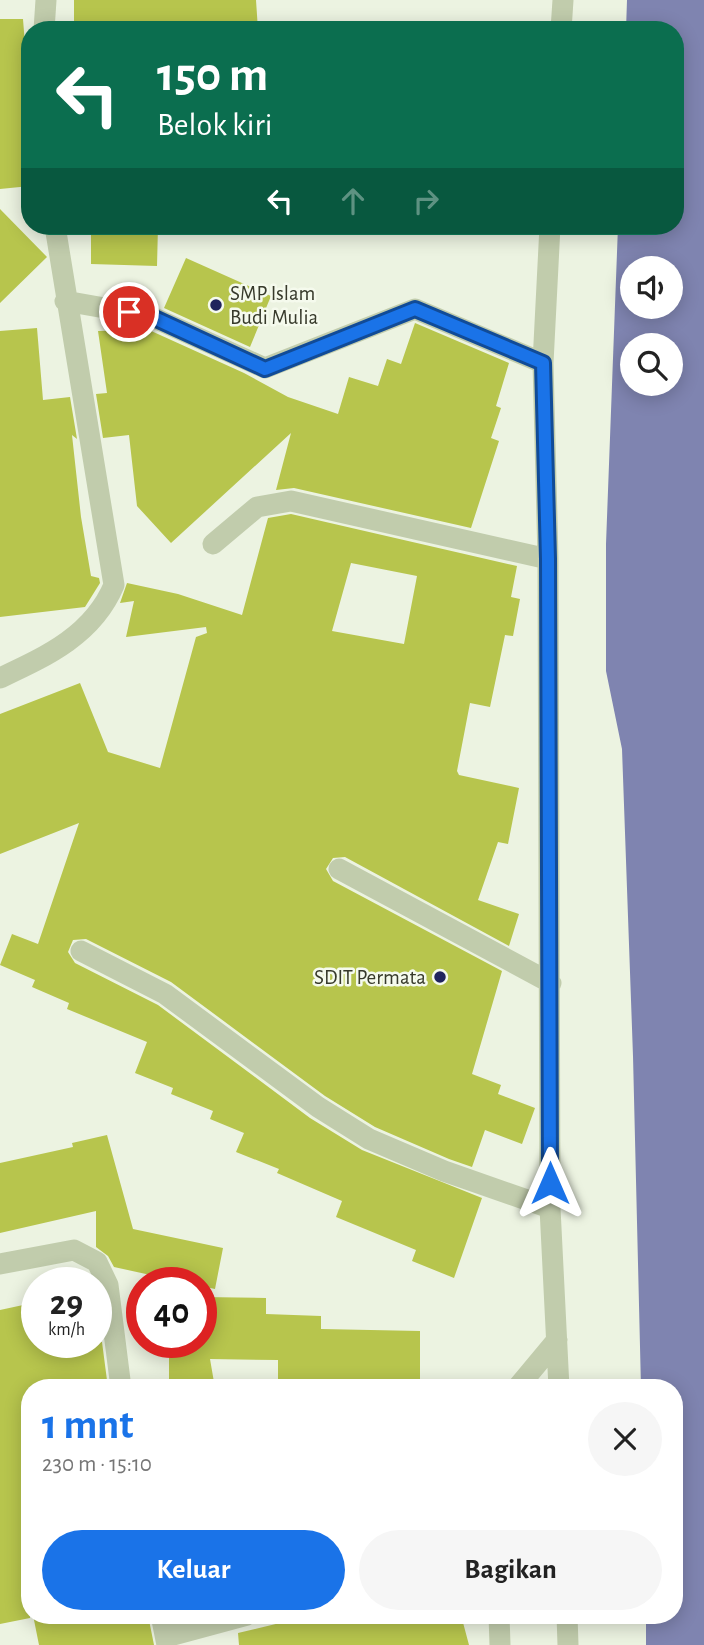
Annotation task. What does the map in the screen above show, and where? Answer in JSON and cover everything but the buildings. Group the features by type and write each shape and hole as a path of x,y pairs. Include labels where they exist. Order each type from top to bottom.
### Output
{"street":[{"path":"45,21 46,0"},
{"path":"562,21 563,0"},
{"path":"0,678 69,641 104,607 114,585 56,235"},
{"path":"550,235 543,363 548,559 550,1208 559,1379"},
{"path":"65,301 150,316 265,369 415,309 543,363"},
{"path":"213,544 257,507 291,501 548,559"},
{"path":"339,869 551,983"},
{"path":"81,951 165,994 279,1079 369,1139 434,1167 550,1208"},
{"path":"0,1264 74,1251 97,1262 108,1285 120,1379"},
{"path":"524,1379 557,1340"},
{"path":"167,1641 219,1624"},
{"path":"499,1624 500,1645"},
{"path":"568,1624 568,1645"}],"water":[{"path":"627,0 704,0 704,1645 646,1645 646,1624 683,1624 683,1379 641,1379 622,749 606,671 606,544 618,235 684,235 684,21 626,21"}],"place":[{"name":"SMP Islam Budi Mulia","path":"216,305"},
{"name":"SDIT Permata","path":"440,977"}],"route":[{"path":"129,312 150,316 265,369 415,309 543,363 548,559 551,905 550,1183"}]}
